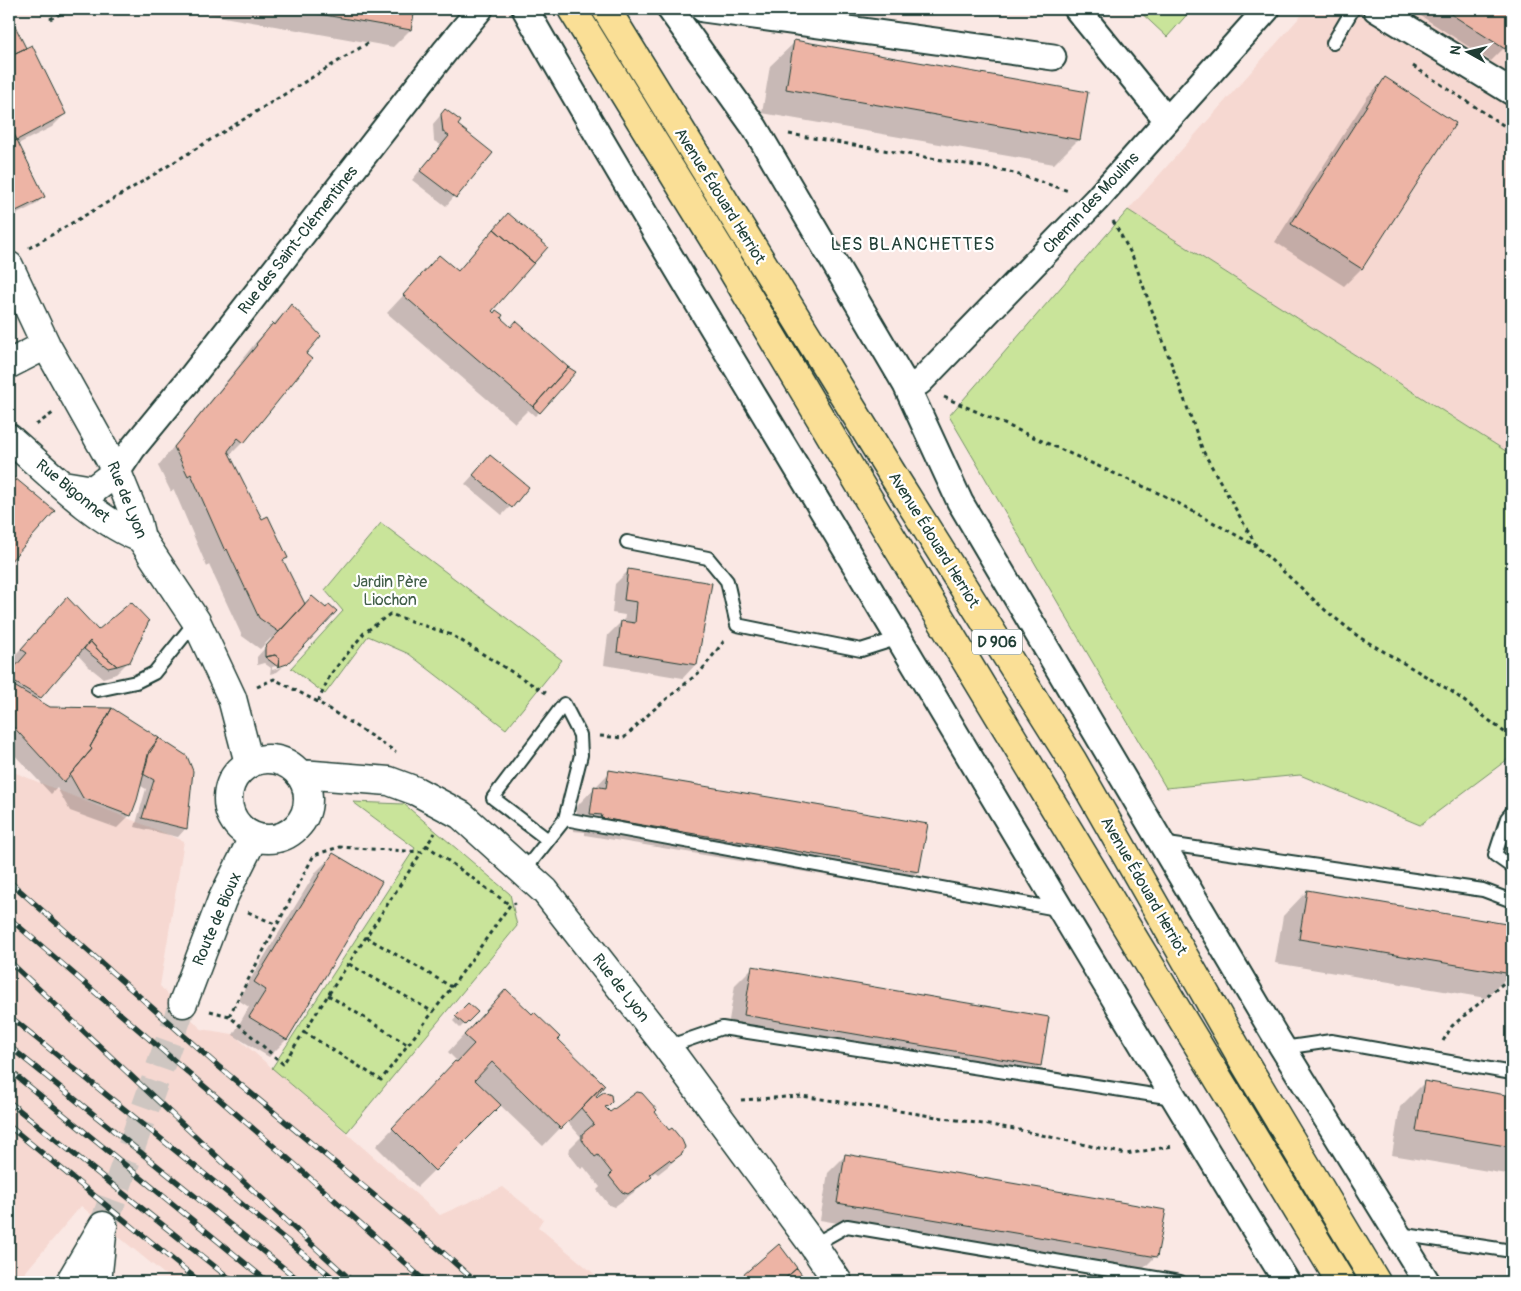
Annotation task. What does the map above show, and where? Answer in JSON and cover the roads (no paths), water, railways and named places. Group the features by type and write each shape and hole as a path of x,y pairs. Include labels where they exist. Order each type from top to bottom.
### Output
{"main road":[{"name":"Avenue Édouard Herriot","path":"572,9 721,251 873,507 1341,1282"},
{"name":"Avenue Édouard Herriot","path":"606,9 896,480 1072,760 1251,1074 1376,1282"},
{"name":"Rue de Lyon","path":"17,258 15,298 46,345 117,472 137,521 141,538 196,622 232,698 249,763"},
{"path":"9,364 46,345"},
{"name":"Rue Bigonnet","path":"11,439 88,506 125,533 141,538"},
{"path":"63,485 94,490 117,472"},
{"path":"88,506 117,472"},
{"path":"271,758 292,766 301,774 308,796 307,808 300,824 286,835 276,838 253,836 243,830 236,822 230,812 229,790 233,779 249,763 271,758"},
{"name":"Rue de Lyon","path":"301,774 341,778 372,778 389,781 416,791 461,814 545,891 667,1047 814,1245 838,1282"},
{"path":"307,808 341,778"},
{"name":"Route de Bioux","path":"182,1003 222,900 253,836"},
{"path":"70,1282 103,1226 97,1282"}],"street":[{"name":"Rue des Saint-Clémentines","path":"117,472 133,448 193,375 440,57 480,9"},
{"path":"525,9 719,339 1174,1098 1287,1282"},
{"path":"670,9 755,128 913,384 960,502 1283,1048 1427,1282"},
{"path":"703,9 1054,57"},
{"path":"1077,9 1168,120"},
{"name":"Chemin des Moulins","path":"913,384 1096,200 1267,9"},
{"path":"1376,9 1405,16 1510,87"}],"lane":[{"path":"1333,43 1353,9"},
{"path":"627,542 708,558 728,581 737,625 861,650 899,638"},
{"path":"98,690 136,682 154,673 196,622"},
{"path":"523,872 565,819 581,755 580,735 564,704 493,798 548,840"},
{"path":"1512,812 1507,818 1495,856 1512,867"},
{"path":"565,819 1063,910"},
{"path":"1162,843 1483,890 1512,901"},
{"path":"667,1047 722,1028 1174,1098"},
{"path":"1283,1048 1331,1041 1512,1073"},
{"path":"814,1245 847,1226 1180,1282"},
{"path":"1399,1234 1512,1251"}],"tunnel":[{"path":"103,1226 183,1003"}],"railway":[{"path":"9,881 218,1066 439,1249 476,1282"},
{"path":"9,918 292,1162 426,1282"},
{"path":"9,961 353,1282"},
{"path":"9,1016 338,1282"},
{"path":"9,1046 301,1282"},
{"path":"9,1070 268,1282"},
{"path":"9,1102 234,1282"},
{"path":"9,1126 200,1282"}],"district":[{"name":"LES BLANCHETTES","path":"913,244"}],"park label":[{"name":"Jardin Père Liochon","path":"390,591"}]}
